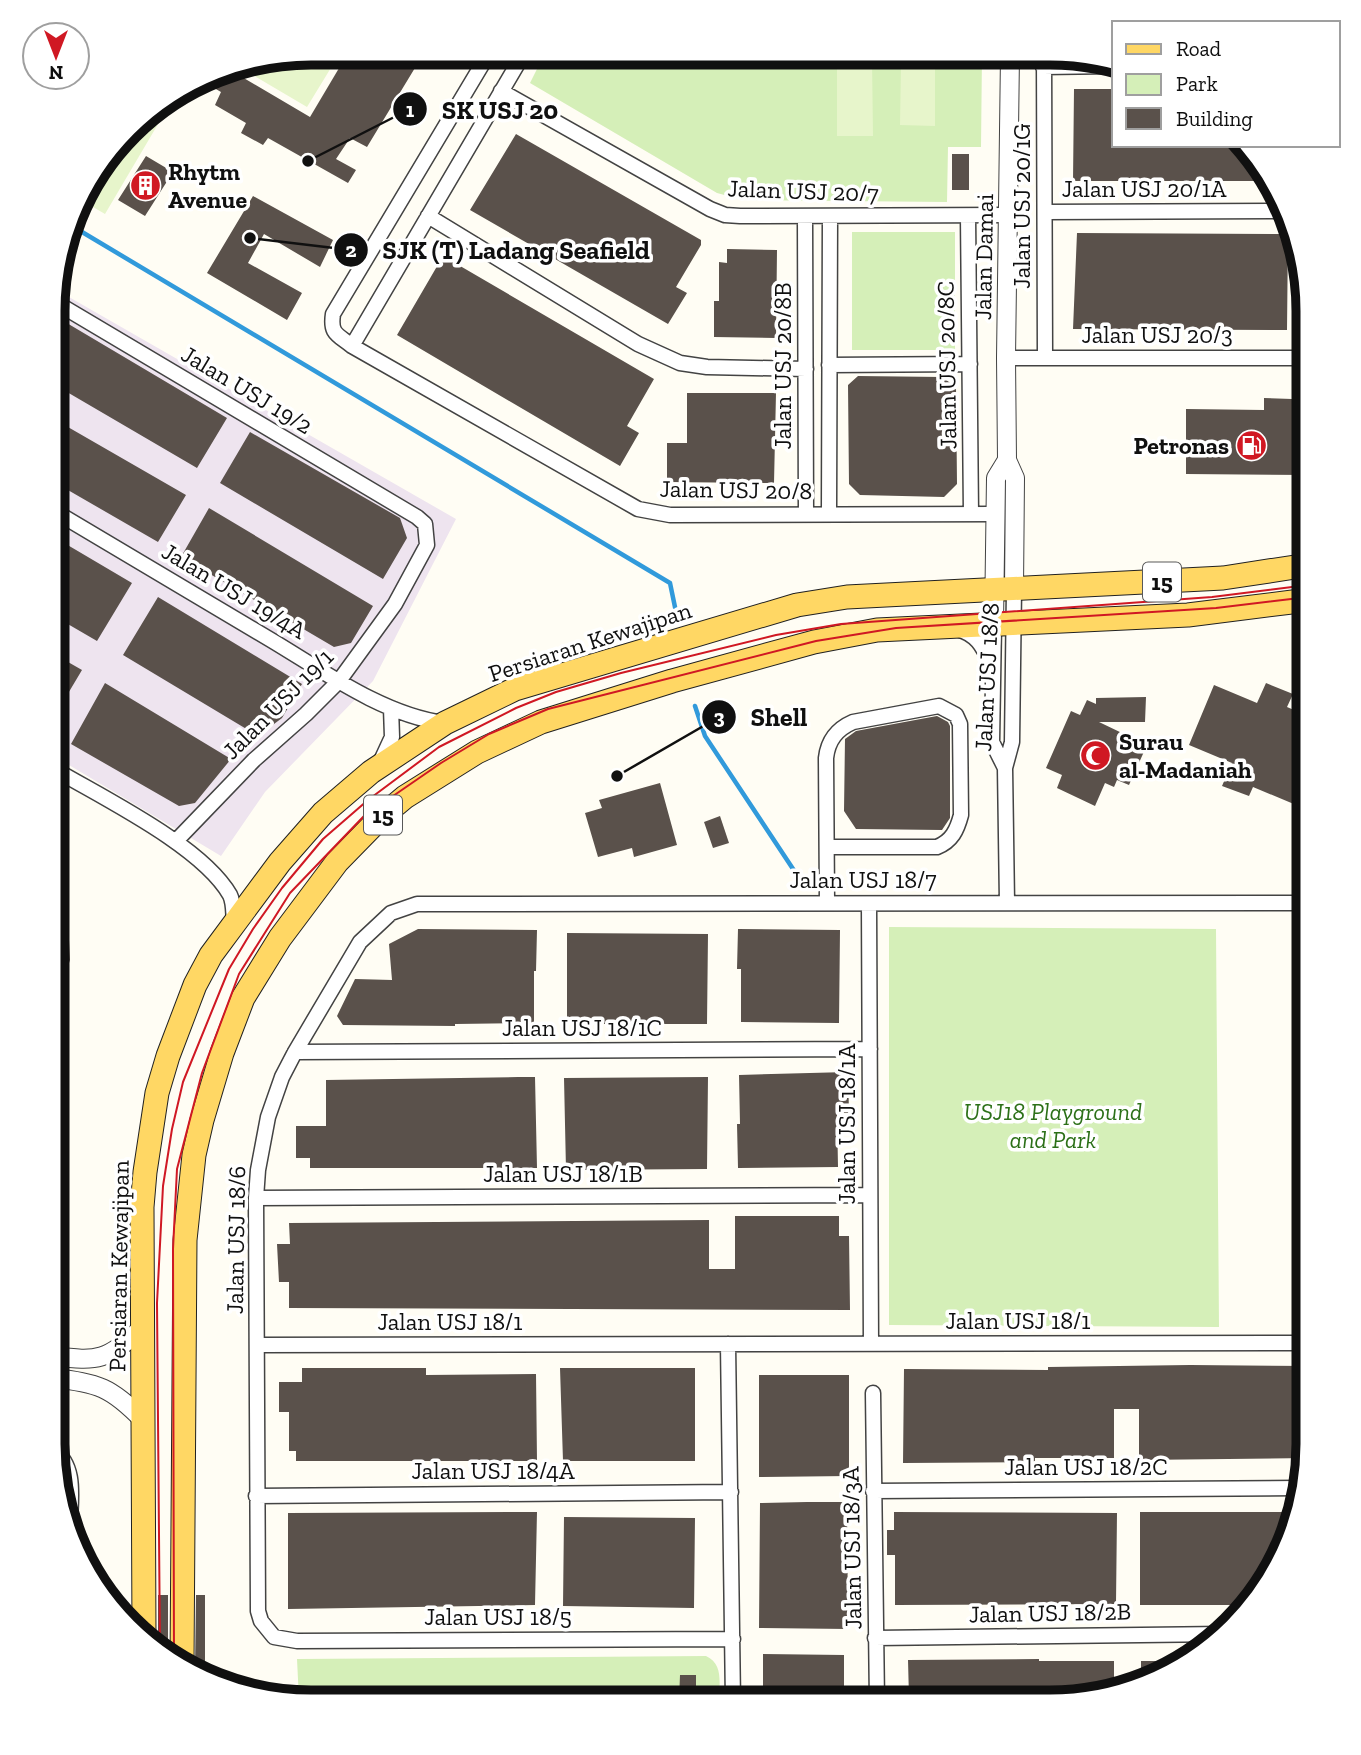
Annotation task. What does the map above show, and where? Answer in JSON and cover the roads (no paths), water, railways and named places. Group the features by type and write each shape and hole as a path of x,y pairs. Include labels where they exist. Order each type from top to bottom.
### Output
{"main road":[{"name":"Persiaran Kewajipan","path":"144,1624 142,1207 156,1093 195,985 211,955 280,862 323,813 371,772 445,723 515,689 797,605 847,597 1223,578 1296,567"},
{"name":"15","path":"182,1654 185,1365 183,1279 188,1198 199,1132 222,1052 243,998 280,937 337,862 380,817 405,797 477,752 541,722 672,681 814,642 877,630 1188,615 1296,602"}],"street":[{"path":"482,65 333,314 331,326 334,332 352,346 517,65"},
{"name":"Jalan Damai","path":"1004,624 1004,589 1015,478 1007,460 1010,65"},
{"name":"Jalan USJ 20/1G","path":"1044,65 1045,358"},
{"name":"Jalan USJ 20/7","path":"501,91 710,209 732,216 1009,215"},
{"name":"Jalan USJ 20/1A","path":"1045,212 1275,211"},
{"path":"428,216 638,344 680,363 716,368 806,369"},
{"name":"Jalan USJ 20/8C","path":"968,216 971,514"},
{"name":"Jalan USJ 20/8B","path":"805,217 806,514"},
{"path":"828,514 830,217"},
{"name":"Jalan USJ 19/2","path":"65,308 417,517"},
{"name":"Jalan USJ 20/8","path":"352,346 638,509 670,515 996,514"},
{"name":"Jalan USJ 20/3","path":"1006,358 1296,358"},
{"path":"829,365 970,364"},
{"name":"Jalan Damai","path":"1004,589 996,514 996,478 1007,460"},
{"name":"Jalan USJ 19/1","path":"176,841 254,760 340,681 395,604 428,545 425,524 417,517"},
{"name":"Jalan USJ 19/4A","path":"65,518 340,681 391,708 426,720 445,723"},
{"name":"Jalan USJ 18/8","path":"1004,624 993,670 992,742 1005,768"},
{"name":"Jalan USJ 18/8","path":"1004,624 1012,742 1005,768 1007,903"},
{"path":"951,627 965,631 983,645 993,670"},
{"path":"827,847 937,847 952,836 961,815 960,724 956,715 939,706 853,722 834,735 827,747 826,758 827,903"},
{"path":"371,772 385,756 392,737 391,708"},
{"path":"65,775 176,841 220,881 232,898 234,922"},
{"name":"Jalan USJ 18/7","path":"417,904 1296,903"},
{"name":"Jalan USJ 18/6","path":"268,1631 258,1611 256,1198 258,1170 268,1118 282,1077 295,1052 360,942 391,913 417,904"},
{"name":"Jalan USJ 18/1A","path":"869,904 871,1344"},
{"name":"Jalan USJ 18/1C","path":"295,1052 870,1049"},
{"name":"Jalan USJ 18/1B","path":"256,1198 870,1195"},
{"path":"65,1358 102,1357 113,1353 141,1329"},
{"name":"Jalan USJ 18/1","path":"257,1345 1296,1343"},
{"path":"728,1344 733,1690"},
{"path":"65,1380 99,1385 123,1399 143,1420"},
{"name":"Jalan USJ 18/3A","path":"873,1393 877,1690"},
{"path":"65,1460 71,1474 70,1498"},
{"name":"Jalan USJ 18/2C","path":"873,1491 1292,1488"},
{"name":"Jalan USJ 18/4A","path":"256,1496 731,1492"},
{"name":"Jalan USJ 18/5","path":"268,1631 274,1637 297,1641 733,1639"},
{"name":"Jalan USJ 18/2B","path":"876,1637 1206,1634"}],"waterway":[{"path":"79,230 670,583 676,612"},
{"path":"695,706 705,736 799,878"}],"tram line":[{"path":"160,1638 157,1303 163,1186 172,1129 183,1082 229,969 282,888 323,839 368,800 439,747 516,708 556,692 621,673 776,635 841,624 1212,597 1296,586"},
{"path":"174,1649 173,1249 177,1169 202,1073 239,974 290,893 364,816 489,734 548,709 816,641 896,628 1216,608 1296,598"}],"place":[{"name":"SK USJ 20","path":"308,161"},
{"name":"Rhytm Avenue","path":"145,186"},
{"name":"SJK (T) Ladang Seafield","path":"250,238"},
{"name":"Petronas","path":"1252,446"},
{"name":"Surau al-Madaniah","path":"1096,756"},
{"name":"Shell","path":"617,776"}],"park label":[{"name":"USJ18 Playground and Park","path":"1053,1126"}]}
